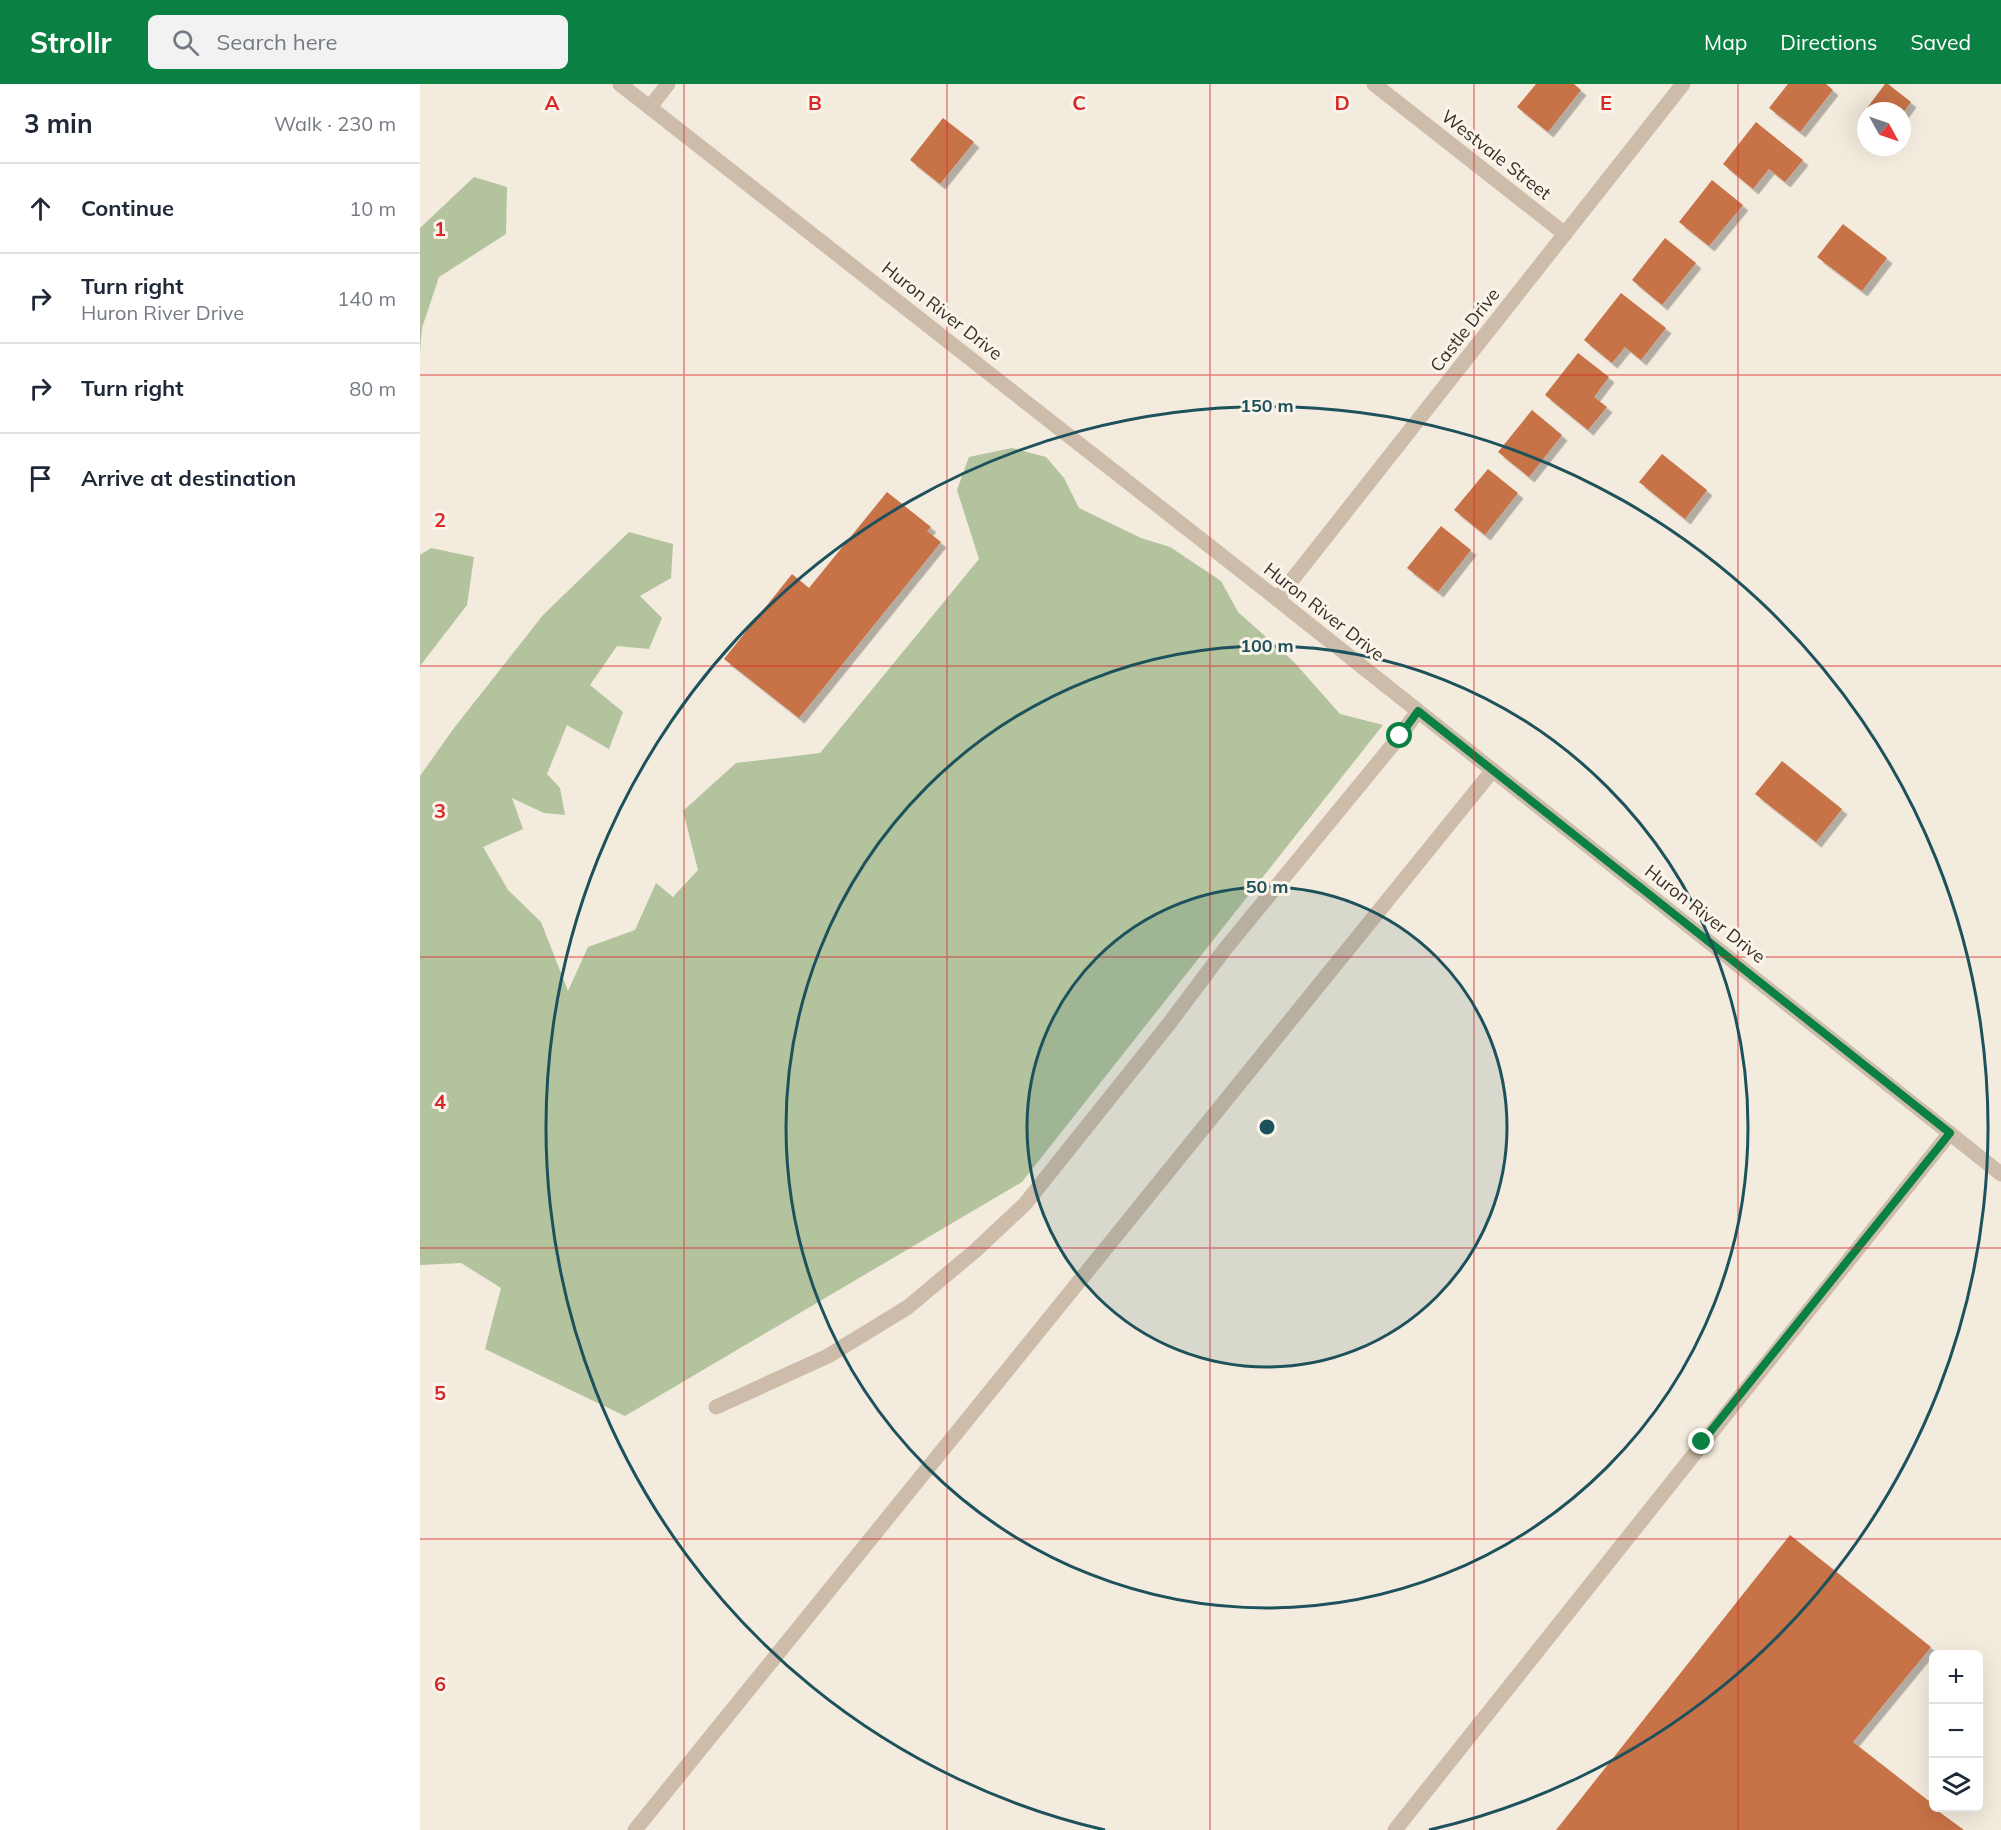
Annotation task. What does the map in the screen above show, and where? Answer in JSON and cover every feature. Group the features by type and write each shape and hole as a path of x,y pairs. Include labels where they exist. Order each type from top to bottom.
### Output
{"street":[{"name":"Huron River Drive","path":"620,84 1277,599 2001,1174"},
{"path":"650,107 668,84"},
{"name":"Westvale Street","path":"1374,84 1565,234"},
{"name":"Castle Drive","path":"1277,599 1683,84"},
{"path":"716,1407 828,1356 908,1306 976,1250 1025,1204 1168,1025 1225,949 1418,711"},
{"path":"635,1830 1493,770"},
{"path":"1395,1830 1950,1133"}],"green space":[{"path":"474,177 507,187 506,234 439,277 422,328 420,352 420,228"},
{"path":"1012,448 1046,457 1064,478 1079,508 1141,538 1170,547 1221,581 1238,612 1294,662 1340,714 1383,725 1022,1182 625,1416 485,1349 501,1288 461,1263 420,1265 420,776 454,728 543,615 629,532 673,544 671,578 640,596 662,618 649,649 617,646 590,685 623,712 609,749 567,725 547,774 560,788 565,815 544,813 512,798 523,829 483,847 508,890 541,922 568,991 588,947 635,930 656,883 673,897 698,870 683,811 736,763 820,753 979,559 957,490 969,457"},
{"path":"431,548 474,557 467,605 420,666 420,555"}],"building":[{"path":"1536,84 1574,84 1581,90 1548,132 1517,107"},
{"path":"1788,84 1826,84 1833,90 1800,132 1769,108"},
{"path":"1885,84 1888,84 1911,102 1872,102"},
{"path":"943,118 974,142 940,184 910,160"},
{"path":"1756,122 1803,160 1785,182 1769,169 1753,189 1723,164"},
{"path":"1712,180 1743,205 1709,246 1679,222"},
{"path":"1843,224 1887,258 1862,291 1817,257"},
{"path":"1665,238 1696,263 1662,305 1632,280"},
{"path":"1621,293 1666,328 1641,360 1625,347 1612,363 1584,340"},
{"path":"1578,353 1609,377 1594,397 1607,407 1588,430 1545,395"},
{"path":"1532,410 1562,435 1529,477 1498,452"},
{"path":"1662,454 1707,490 1685,519 1639,482"},
{"path":"1488,469 1518,493 1485,535 1454,510"},
{"path":"887,492 931,527 927,531 941,542 799,718 724,659 792,574 809,588"},
{"path":"1441,526 1471,550 1438,592 1407,568"},
{"path":"1782,761 1842,809 1816,842 1755,794"},
{"path":"1790,1535 1931,1647 1853,1742 1929,1801 1929,1812 1939,1812 1964,1830 1556,1830"}],"route":[{"path":"1400,736 1418,711 1950,1133 1702,1442"}]}
